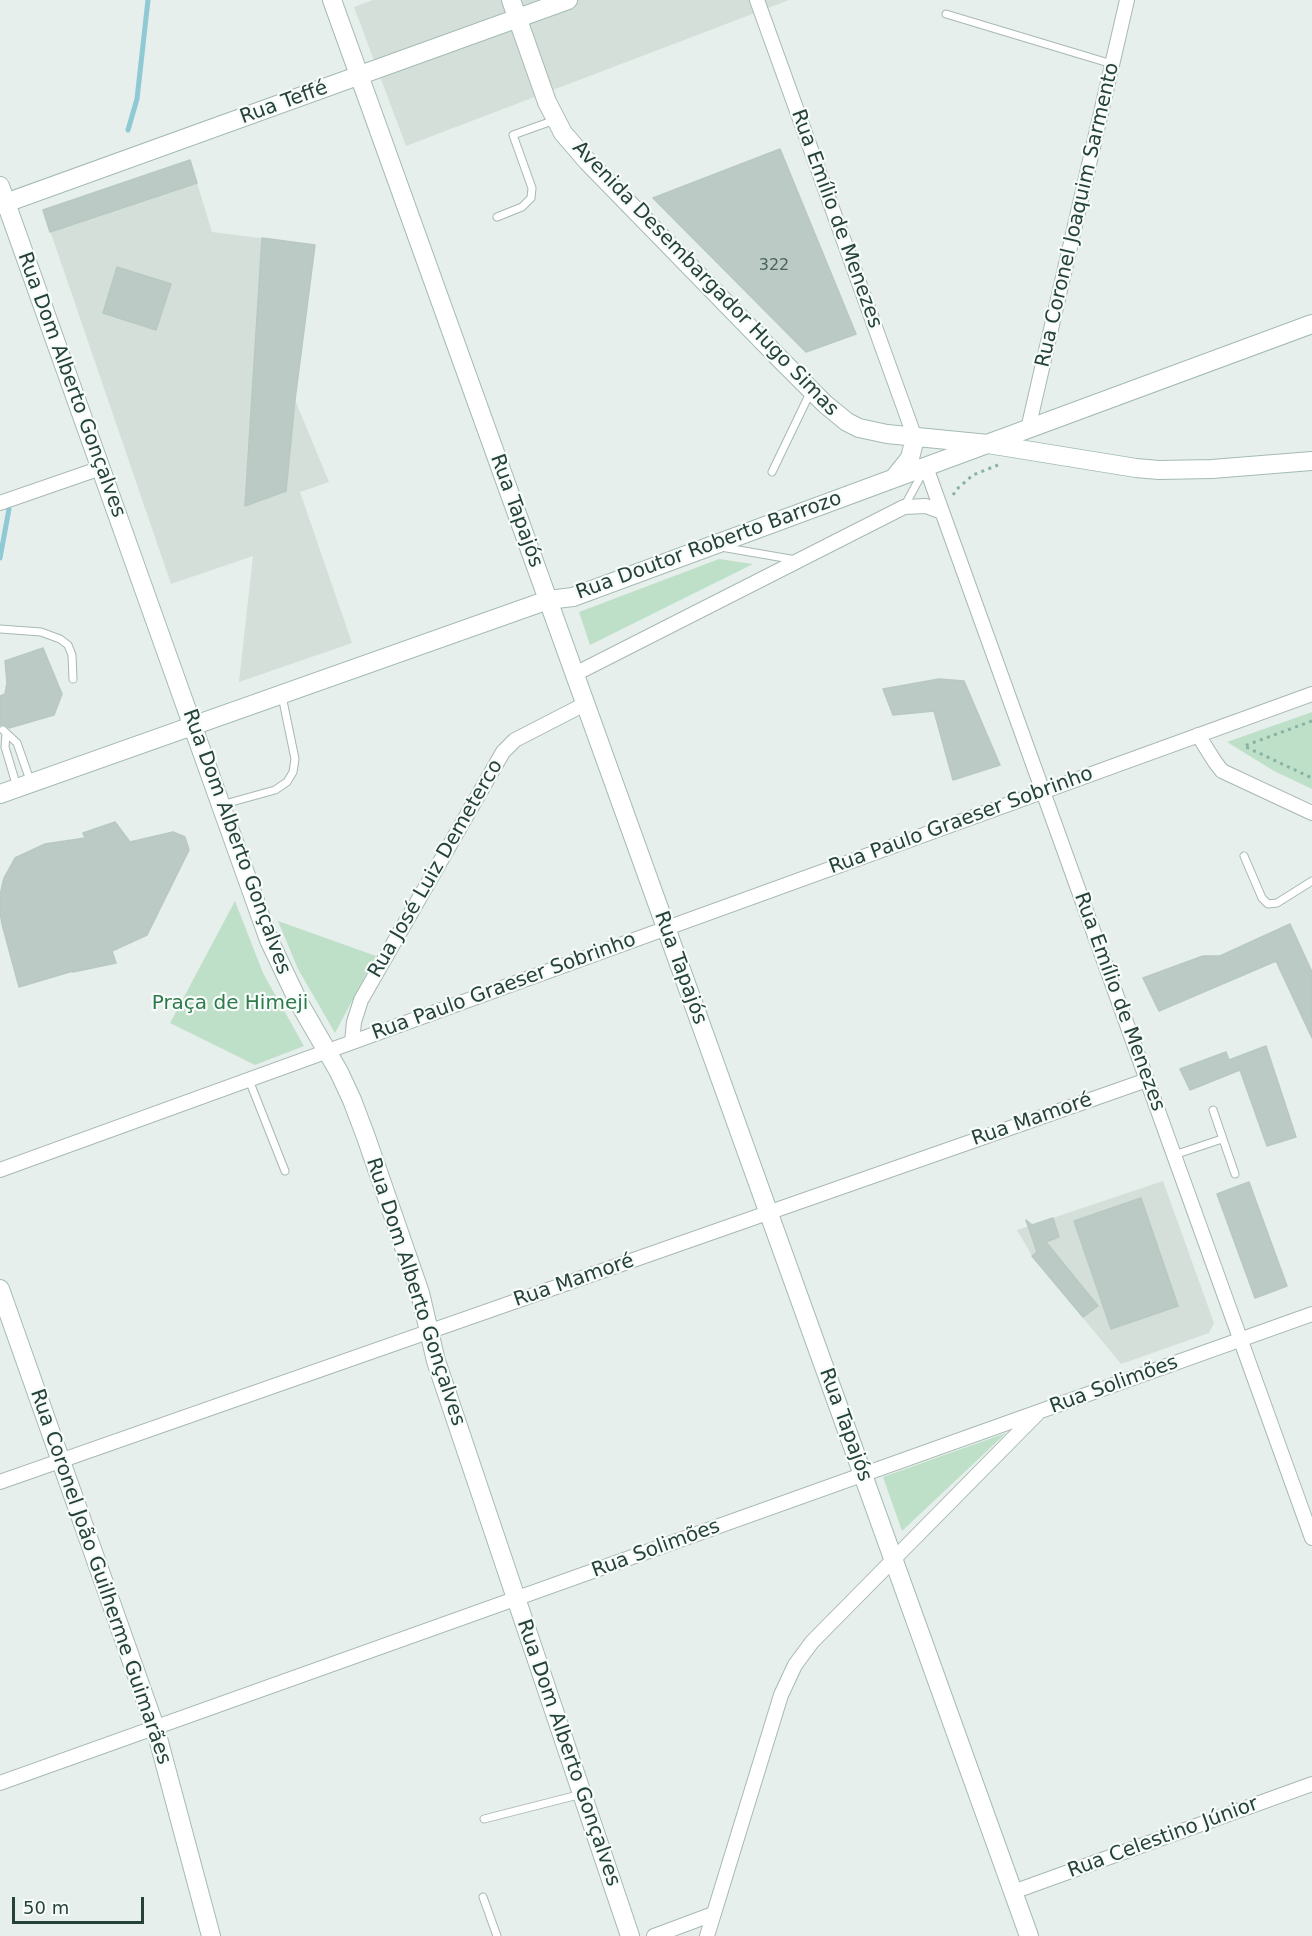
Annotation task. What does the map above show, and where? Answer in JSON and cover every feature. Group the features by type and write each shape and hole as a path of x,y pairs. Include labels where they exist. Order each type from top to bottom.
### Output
{"main road":[{"name":"Rua Tapajós","path":"332,0 1029,1936"},
{"name":"Avenida Desembargador Hugo Simas","path":"511,0 555,120 563,133 588,162 811,390 837,415 859,428 915,438 988,444 1159,470 1194,470 1312,461"},
{"name":"Rua Teffé","path":"2,198 359,76 568,0"},
{"name":"Rua Dom Alberto Gonçalves","path":"2,198 268,940 285,976 339,1072 366,1137 420,1293 435,1361 630,1936"},
{"name":"Rua Doutor Roberto Barrozo","path":"16,788 548,600 573,597 1312,324"},
{"path":"1028,429 1045,454"},
{"path":"892,479 910,458 915,438"},
{"name":"Rua Coronel João Guilherme Guimarães","path":"0,1289 155,1727 211,1936"}],"street":[{"name":"Rua Emílio de Menezes","path":"757,0 915,438"},
{"name":"Rua Coronel Joaquim Sarmento","path":"1028,429 1127,0"},
{"name":"Rua Emílio de Menezes","path":"926,467 1312,1538"},
{"path":"0,503 100,468"},
{"path":"574,674 904,507 926,506 942,512"},
{"name":"Rua Paulo Graeser Sobrinho","path":"0,1170 1312,694"},
{"name":"Rua José Luiz Demeterco","path":"352,1042 354,1022 361,1000 503,752 516,740 585,704"},
{"path":"1198,735 1222,771 1312,813"},
{"name":"Rua Mamoré","path":"0,1482 1147,1080"},
{"name":"Rua Solimões","path":"0,1783 1312,1314"},
{"path":"706,1936 781,1695 795,1665 812,1642 1040,1412"},
{"name":"Rua Celestino Júnior","path":"1013,1892 1312,1784"},
{"path":"654,1936 713,1914"}],"lane":[{"path":"945,14 1113,64"},
{"path":"497,217 522,207 531,198 532,188 513,135 555,120"},
{"path":"772,472 811,390"},
{"path":"904,507 926,467"},
{"path":"713,546 799,560"},
{"path":"0,629 41,632 60,639 68,645 72,655 73,679"},
{"path":"221,805 275,790 287,782 293,772 295,759 282,694"},
{"path":"5,732 17,743 16,788 5,747 5,732"},
{"path":"1244,856 1262,898 1268,904 1277,903 1312,881"},
{"path":"249,1080 285,1171"},
{"path":"1213,1110 1235,1174"},
{"path":"1174,1155 1222,1139"},
{"path":"484,1820 582,1794"},
{"path":"483,1897 497,1936"}],"path":[{"path":"942,512 957,489 973,475 996,465 1008,465"},
{"path":"1312,722 1245,746 1312,778"}],"shaded area":[{"path":"373,0 789,0 406,146 354,7"},
{"path":"190,160 212,232 315,245 295,400 329,482 300,492 352,643 239,682 253,556 171,584 43,210"},
{"path":"1163,1181 1214,1323 1209,1333 1121,1364 1032,1256 1017,1230"}],"green space":[{"path":"719,559 753,564 590,645 579,612"},
{"path":"1312,712 1312,789 1274,771 1227,742"},
{"name":"Praça de Himeji","path":"235,901 263,973 304,1046 255,1065 170,1023"},
{"name":"Praça de Himeji","path":"278,921 376,956 335,1033 298,969"},
{"path":"1006,1433 902,1531 883,1477"}],"building":[{"path":"780,149 856,334 806,352 653,198"},
{"path":"190,160 197,183 50,232 43,210"},
{"path":"262,238 315,245 286,491 245,506"},
{"path":"117,267 171,284 156,330 103,313"},
{"path":"43,648 62,694 54,715 9,728 0,725 0,696 5,694 7,683 5,661"},
{"path":"939,679 964,681 1000,765 953,780 934,711 893,715 883,689"},
{"path":"115,822 130,842 173,832 185,837 189,850 147,935 112,951 116,963 73,971 19,987 0,912 0,895 4,878 15,858 45,844 85,838 83,833"},
{"path":"1290,924 1312,972 1312,1038 1276,961 1159,1011 1143,978 1203,956 1220,956"},
{"path":"1266,1046 1296,1137 1267,1146 1240,1070 1190,1090 1180,1069 1226,1052 1229,1060"},
{"path":"1249,1182 1287,1286 1255,1298 1217,1194"},
{"path":"1141,1198 1178,1306 1111,1329 1074,1221"},
{"path":"1053,1218 1059,1237 1046,1242 1098,1306 1083,1317 1032,1256 1037,1252 1026,1220 1032,1225"}],"waterway":[{"path":"128,130 137,99 148,0"},
{"path":"0,558 9,509"}]}
